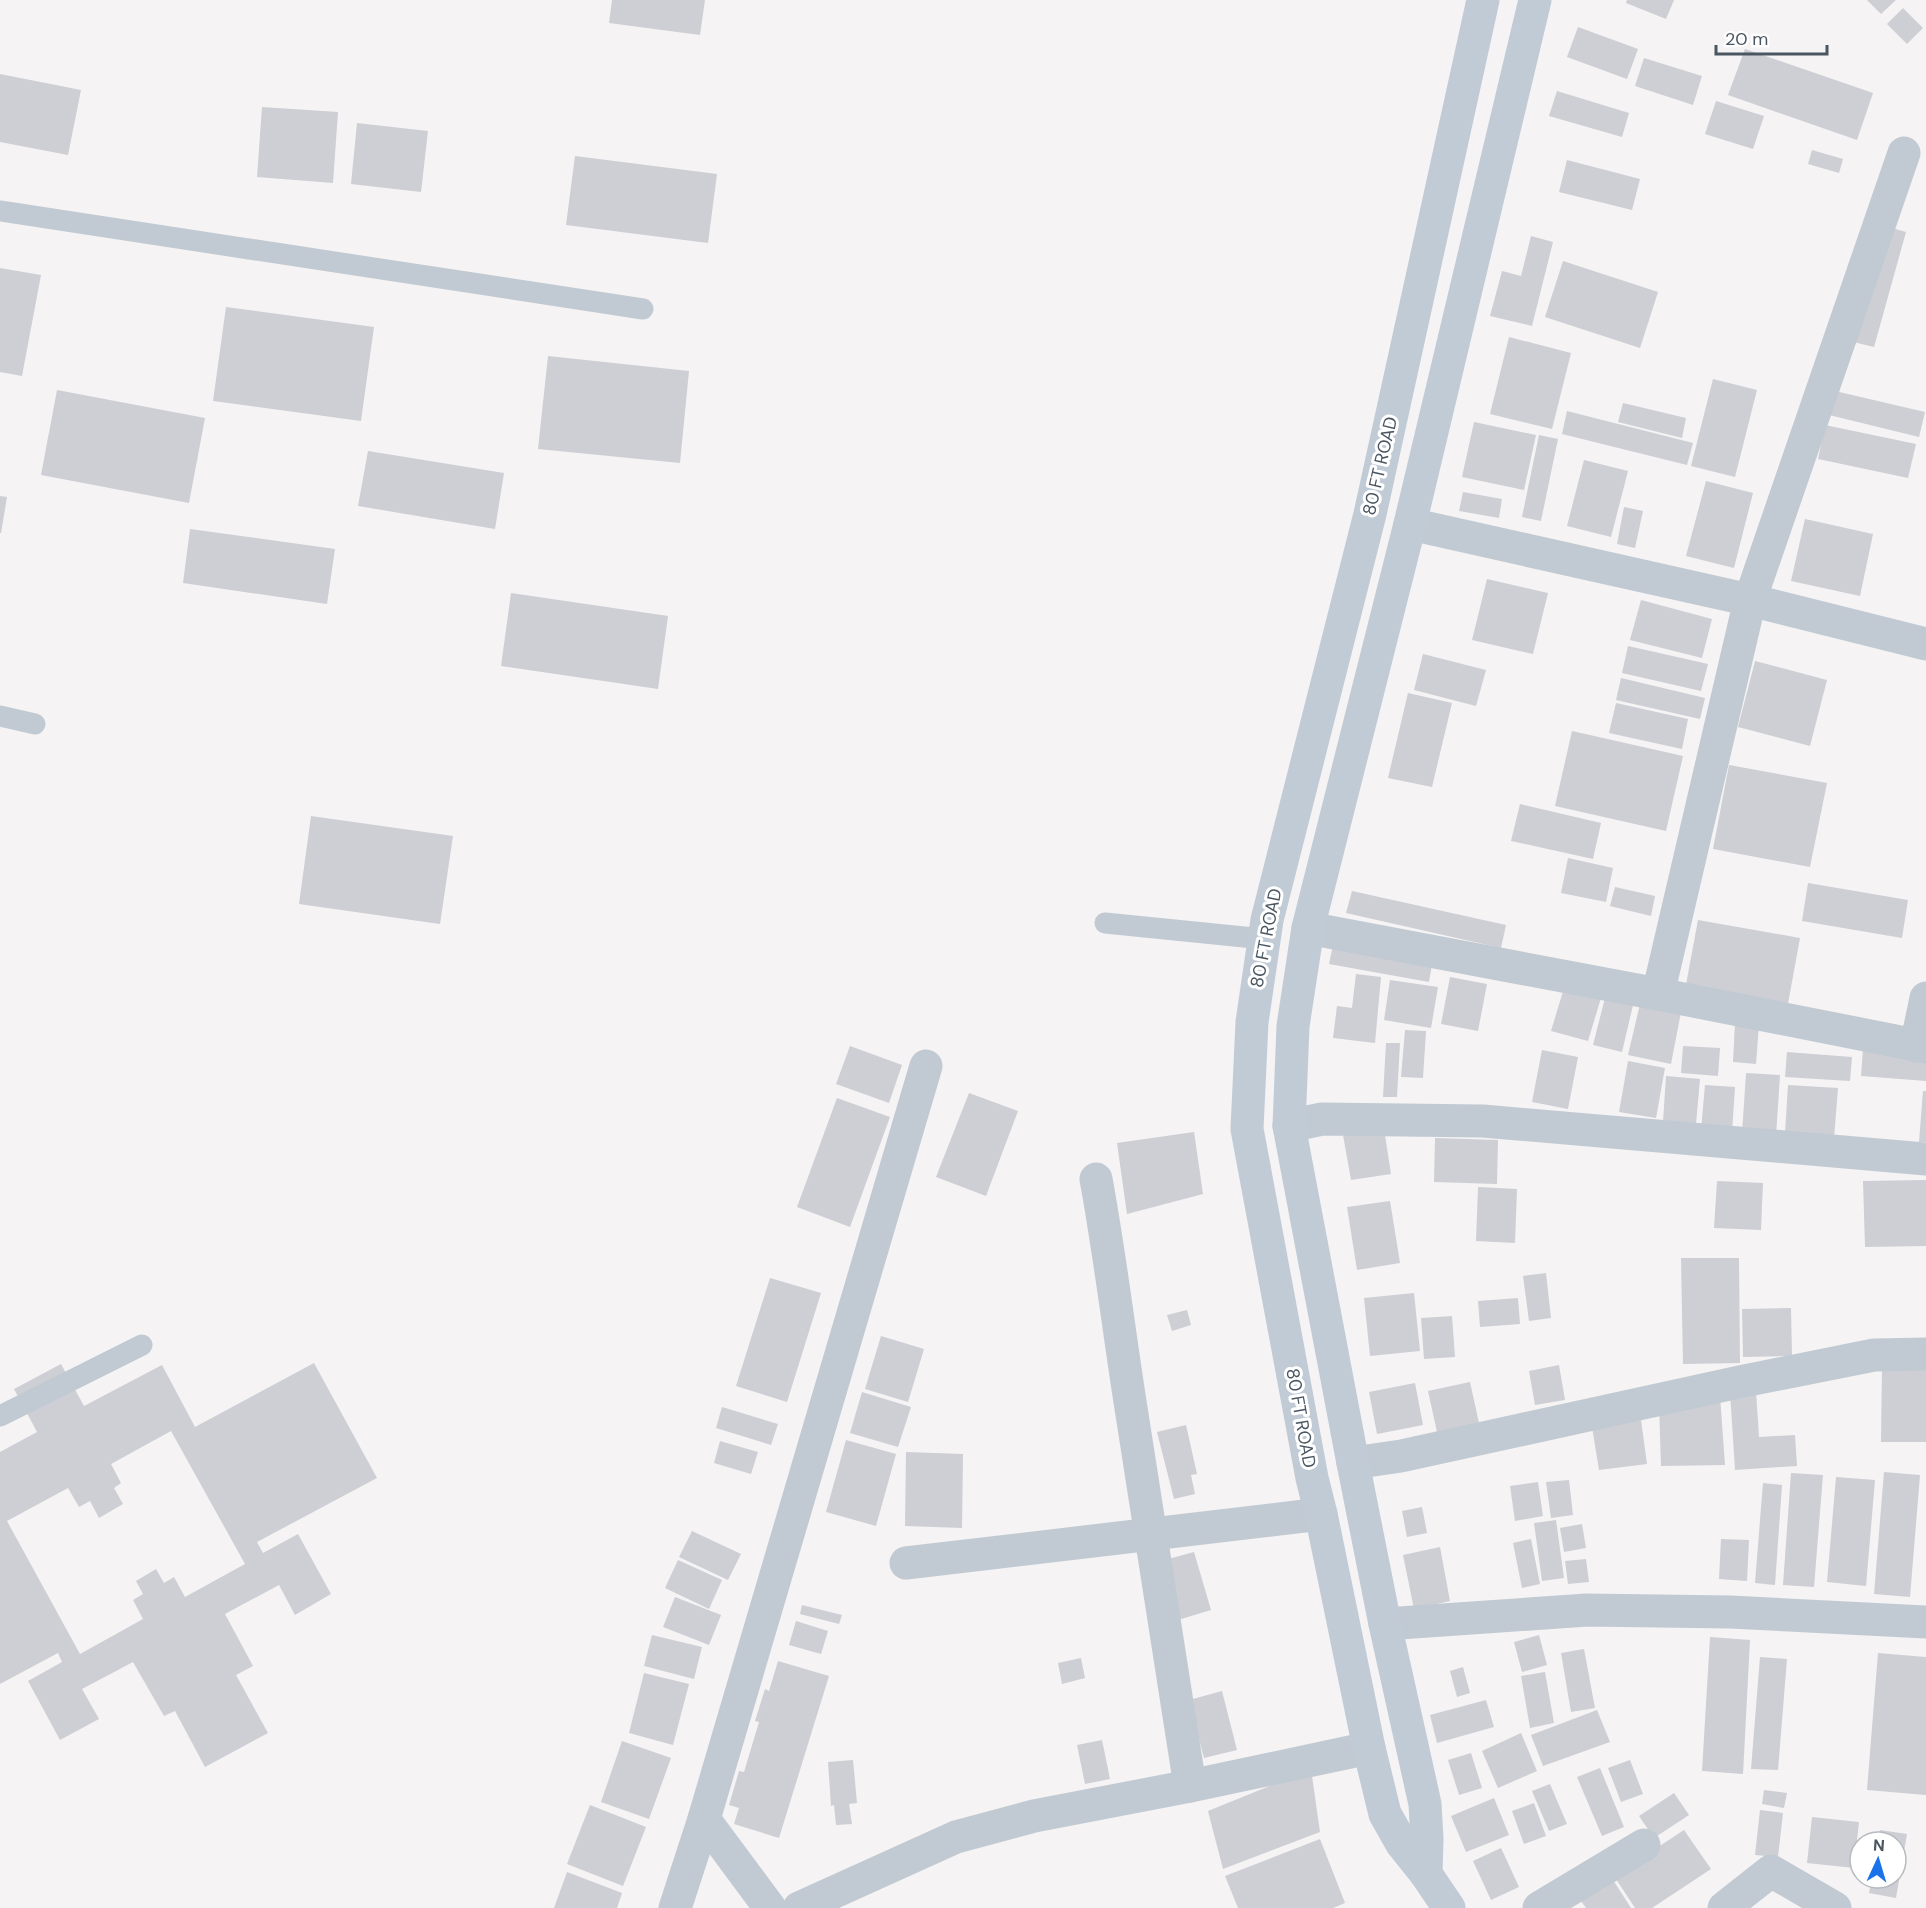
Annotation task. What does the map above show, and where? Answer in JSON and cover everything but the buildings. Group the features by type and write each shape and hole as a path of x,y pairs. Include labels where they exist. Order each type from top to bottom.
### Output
{"street":[{"name":"80 FT ROAD","path":"1449,1908 1402,1844 1385,1814 1312,1478 1247,1129 1252,1022 1267,920 1370,514 1483,0"},
{"path":"1426,1874 1425,1804 1385,1624 1289,1126 1293,1026 1308,928 1410,524 1535,0"},
{"path":"1658,994 1750,600 1904,153"},
{"path":"1410,524 1750,600 1926,644"},
{"path":"1336,647 1376,659"},
{"path":"1308,928 1658,994 1921,1047 1926,998"},
{"path":"675,1908 704,1819 926,1066"},
{"path":"1289,1126 1322,1119 1484,1121 1926,1159"},
{"path":"1096,1179 1110,1254 1120,1340 1190,1786"},
{"path":"1353,1463 1401,1456 1728,1384 1874,1355 1926,1354"},
{"path":"906,1563 1321,1514"},
{"path":"1385,1624 1587,1610 1730,1612 1926,1622"},
{"path":"798,1908 956,1837 1034,1816 1369,1748"},
{"path":"704,1819 770,1908"},
{"path":"1539,1908 1644,1845"},
{"path":"1724,1908 1771,1871 1835,1908"}],"lane":[{"path":"0,211 643,309"},
{"path":"0,716 35,724"},
{"path":"1105,923 1264,939"},
{"path":"0,1416 142,1346"}]}
